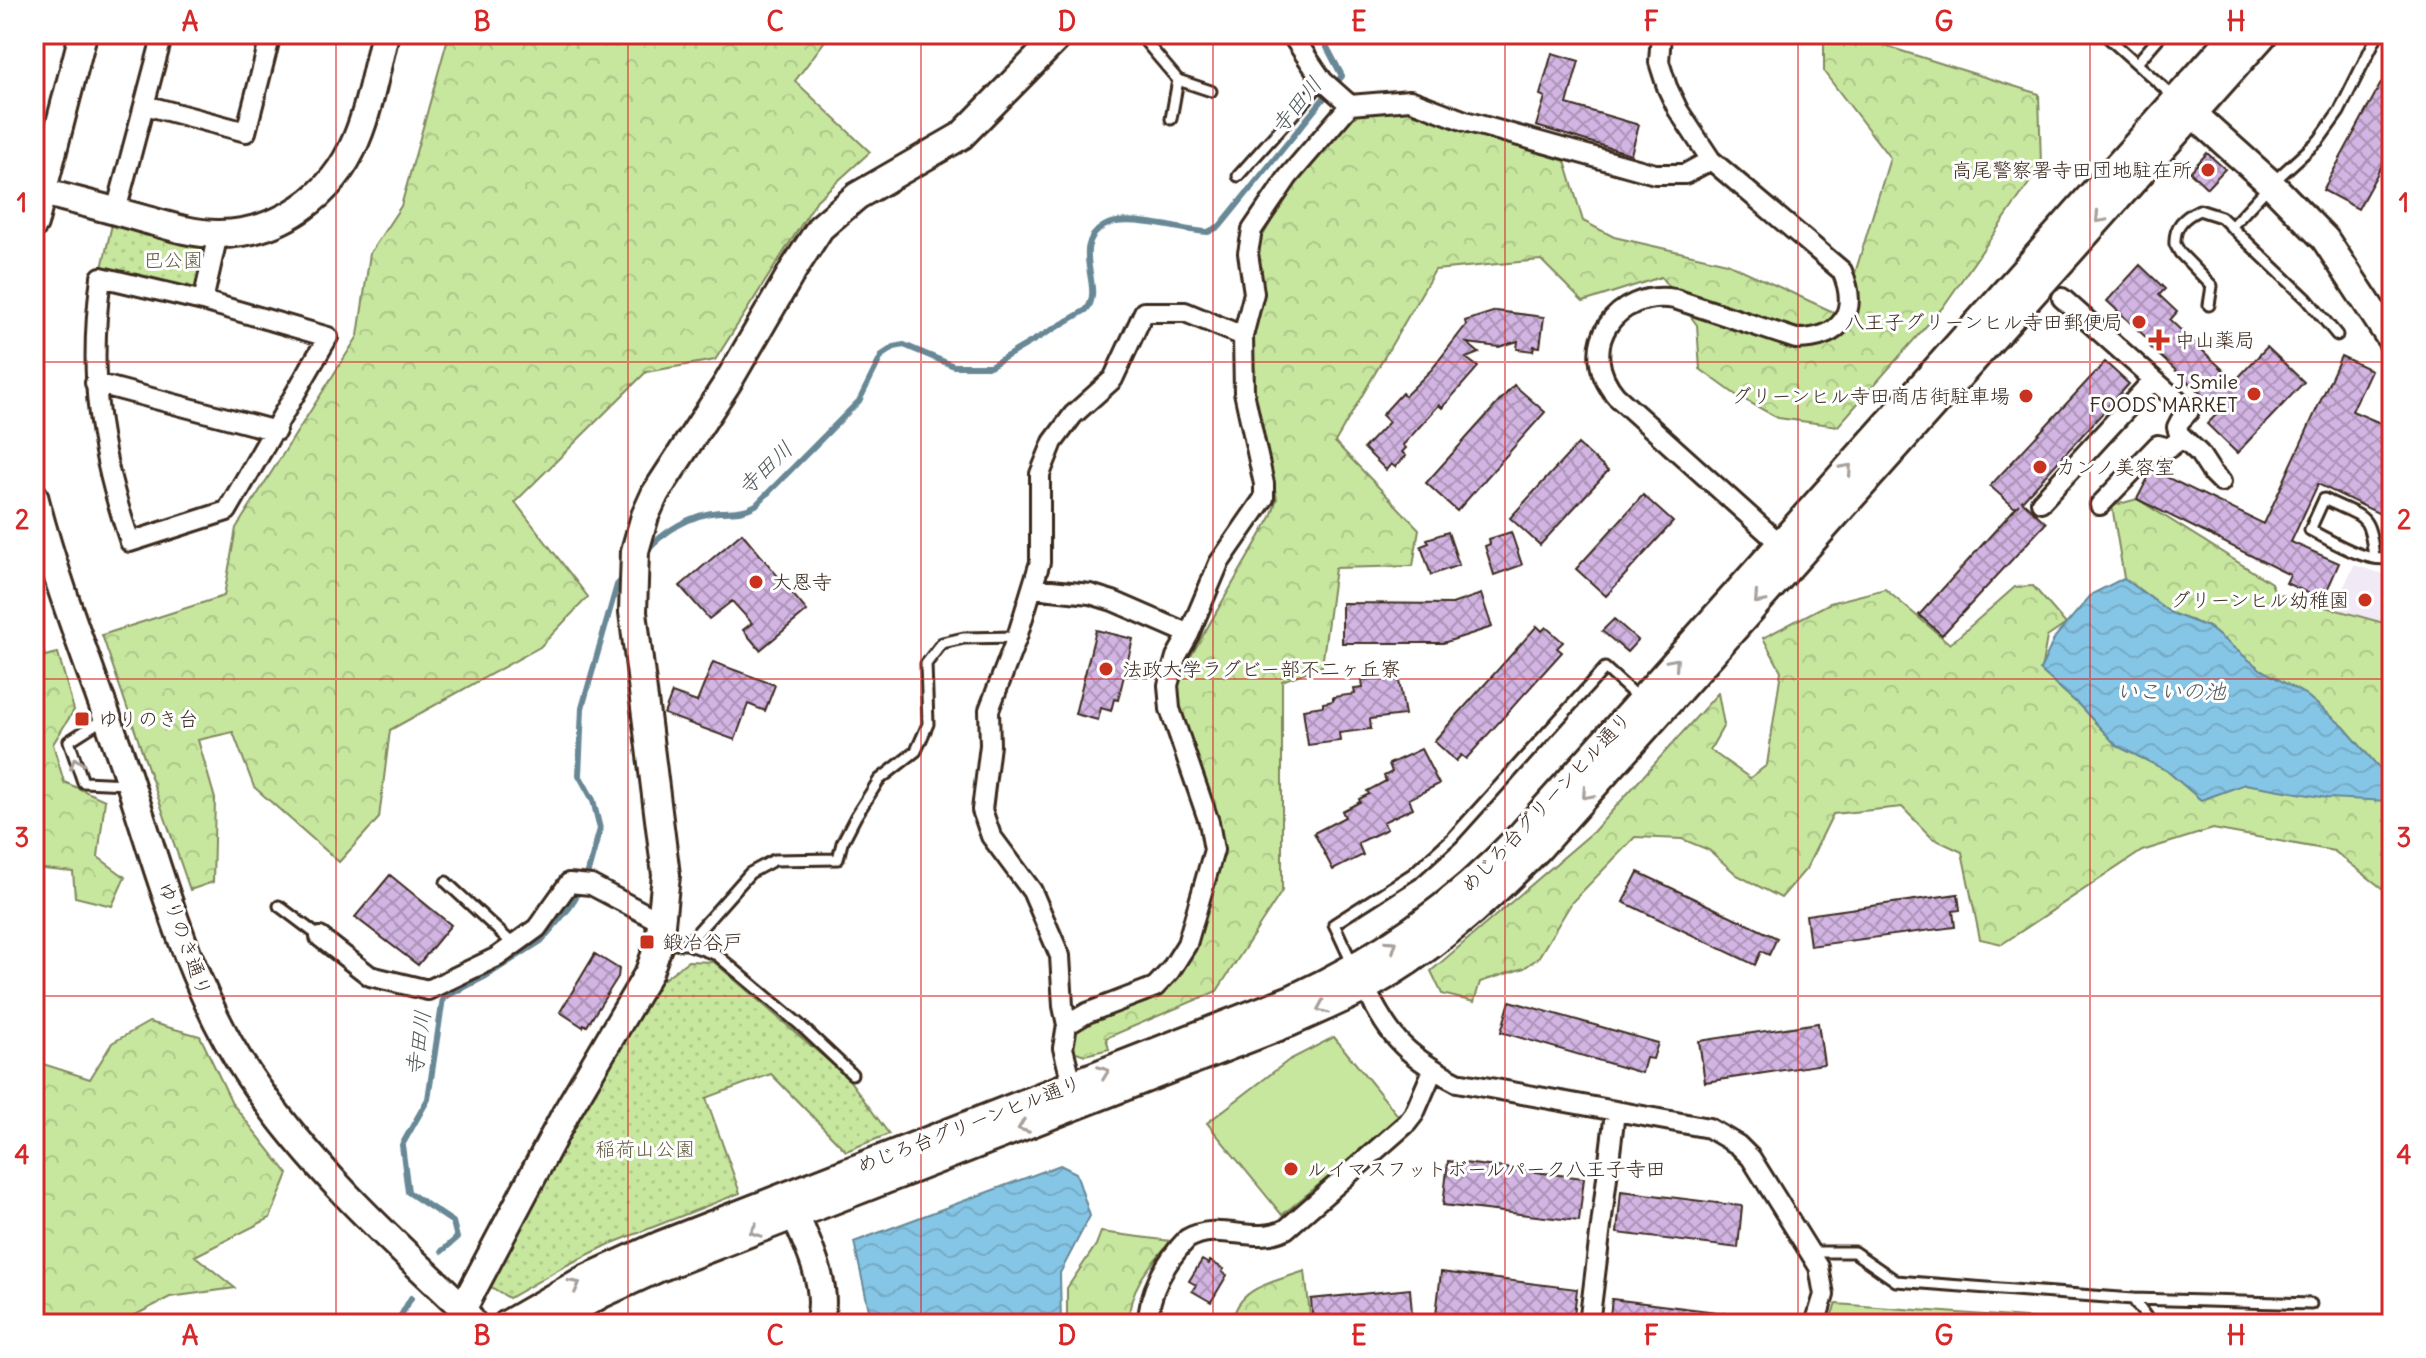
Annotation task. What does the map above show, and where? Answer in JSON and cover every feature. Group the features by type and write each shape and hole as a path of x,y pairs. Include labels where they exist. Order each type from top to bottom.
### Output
{"street":[{"path":"34,224 38,191 83,34"},
{"path":"116,211 163,34"},
{"path":"145,105 246,132 271,34"},
{"path":"38,191 190,232 218,234 264,226 294,214 316,198 350,153 360,130 385,34"},
{"path":"468,1316 566,1113 638,992 661,933 666,875 632,583 635,551 655,494 728,382 820,228 857,196 961,136 1061,34"},
{"path":"1291,34 1323,81 1345,101 1410,100 1465,121 1655,174 1685,174 1711,160"},
{"path":"1661,34 1659,62 1667,87 1678,110 1711,160 1842,271 1849,288 1850,307 1842,322 1829,333 1811,339 1796,339 1675,299 1643,299 1617,314 1607,326 1598,353 1601,373 1616,396 1788,552"},
{"name":"めじろ台グリーンヒル通り","path":"2185,106 2235,34"},
{"name":"めじろ台グリーンヒル通り","path":"507,1324 571,1286 625,1259 787,1197 1289,1023 1360,978 1487,871 1649,708 2185,106 2264,34"},
{"path":"1067,1025 1087,1013 1155,987 1170,971 1187,944 1214,850 1209,822 1170,709 1168,685 1176,657 1219,563 1264,498 1264,484 1244,392 1243,336 1254,293 1248,253 1252,230 1345,101"},
{"path":"2185,106 2271,184 2325,239 2387,329"},
{"path":"203,301 218,234"},
{"path":"101,277 203,301 328,337 227,511 130,542 107,465 98,423 95,383 95,321 101,277"},
{"path":"2062,298 2189,411 2177,427 2182,438 2199,453 2221,482"},
{"path":"1075,1095 1063,1048 1067,1025 1060,956 1032,891 991,836 982,810 990,745 989,710 1017,637 1040,562 1040,474 1053,442 1073,415 1113,379 1144,312 1185,312 1243,336"},
{"path":"2041,502 2153,380"},
{"path":"95,383 276,431"},
{"path":"2100,505 2158,445 2169,448 2182,438"},
{"name":"ゆりのき通り","path":"34,496 40,542 107,717 212,1011 246,1071 286,1127 330,1178 468,1316"},
{"path":"1032,588 1090,594 1189,634"},
{"path":"320,937 370,976 428,990 497,957 537,928 569,883 591,885 661,933"},
{"path":"1360,978 1390,1032 1405,1050 1457,1082 1709,1128 1738,1145 1751,1158 1819,1267 1824,1295 1815,1324"},
{"path":"1148,1324 1156,1284 1187,1239 1213,1232 1266,1236 1286,1229 1407,1123 1433,1070"},
{"path":"1589,1324 1615,1112"},
{"path":"787,1197 822,1289 823,1308 818,1324"},
{"name":"めじろ台グリーンヒル通り","path":"548,1324 602,1294 659,1268 787,1197"}],"lane":[{"path":"1139,34 1178,80 1211,91"},
{"path":"2104,34 2185,106"},
{"path":"2137,63 2162,34"},
{"path":"2231,227 2271,184 2319,140 2339,112 2378,34"},
{"path":"1171,119 1178,80"},
{"path":"1238,176 1323,81"},
{"path":"2209,305 2212,286 2175,244 2177,230 2187,216 2199,210 2221,217 2307,299 2337,335"},
{"path":"2374,558 2371,530 2366,519 2324,499 2310,530 2374,558 2386,560 2392,557"},
{"path":"687,944 750,873 774,860 838,859 842,843 856,816 879,780 916,751 928,724 926,664 942,643 964,638 1017,637"},
{"path":"1360,978 1334,924 1412,874 1452,838 1605,668 1649,708"},
{"path":"107,717 69,741 83,782 130,785"},
{"path":"446,882 514,945"},
{"path":"279,906 320,937"},
{"path":"661,933 717,955 799,1024 852,1074"},
{"path":"1811,1252 1854,1252 1896,1281 2133,1299 2311,1304"},
{"path":"2133,1299 2151,1324"}],"shaded area":[{"name":"グリーンヒル幼稚園","path":"2354,565 2387,575 2392,573 2392,645 2326,624"}],"green space":[{"path":"449,34 830,34 795,81 870,152 817,200 715,360 646,372 515,502 588,597 540,647 390,730 379,818 339,862 254,787 233,732 198,740 215,799 213,882 190,890 102,635 224,596 236,528 358,336 370,253 401,206"},
{"path":"1824,34 1861,34 1892,48 2039,94 2041,166 1943,307 1838,426 1778,418 1736,395 1700,369 1697,325 1661,277 1583,302 1541,260 1435,270 1335,442 1419,529 1413,566 1335,568 1322,666 1282,681 1282,891 1217,991 1106,1038 1109,1049 1085,1055 1070,1050 1077,1032 1090,1023 1147,1002 1169,987 1196,946 1221,844 1186,736 1177,689 1183,670 1271,517 1277,498 1252,401 1249,343 1256,248 1296,177 1349,115 1409,111 1565,161 1583,221 1614,237 1727,263 1842,316 1890,158 1824,72"},
{"name":"巴公園","path":"113,220 209,243 194,293 102,268"},
{"path":"2137,499 2271,583 2275,593 2384,623 2392,640 2392,783 2344,727 2306,695 2260,669 2208,627 2171,613 2124,578 2112,506"},
{"path":"2033,586 2066,624 2047,637 2041,671 2079,705 2117,746 2166,770 2201,800 2245,784 2388,801 2392,790 2392,896 2334,851 2213,829 2142,851 2002,944 1980,939 1962,852 1932,838 1902,807 1833,814 1806,869 1781,898 1737,875 1709,850 1682,839 1635,837 1572,902 1538,958 1524,968 1480,982 1474,1002 1442,994 1431,971 1593,832 1718,693 1724,725 1710,750 1750,778 1767,765 1781,671 1763,638 1830,603 1885,589 1950,644 2015,587"},
{"path":"34,624 45,656 58,653 74,710 53,744 64,782 105,800 98,857 125,877 112,906 75,897 73,872 34,868"},
{"name":"稲荷山公園","path":"688,961 714,962 847,1077 889,1134 846,1151 771,1074 706,1098 740,1193 610,1244 509,1298 488,1285 576,1120 653,987"},
{"path":"149,1022 200,1036 232,1103 288,1174 270,1218 195,1256 235,1288 170,1297 118,1324 34,1324 34,1061 90,1079 112,1043"},
{"name":"ルイマスフットボールパーク八王子寺田","path":"1334,1037 1400,1118 1282,1215 1207,1123 1289,1060"},
{"path":"1101,1232 1171,1241 1136,1289 1129,1324 1067,1324 1067,1288 1096,1245"},
{"path":"1305,1271 1311,1324 1232,1324 1235,1311 1249,1293"},
{"path":"1836,1304 2107,1324 1828,1324"}],"water":[{"name":"いこいの池","path":"2124,578 2171,613 2208,627 2260,669 2306,695 2344,727 2392,783 2389,801 2327,798 2245,784 2201,800 2166,770 2117,746 2079,705 2040,670 2055,637 2092,594"},
{"path":"1060,1165 1076,1173 1090,1216 1060,1273 1061,1324 872,1324 854,1242"}],"building":[{"path":"1552,53 1579,61 1567,104 1639,125 1631,154 1536,126 1545,97 1540,95"},
{"path":"2392,63 2392,147 2358,209 2323,190"},
{"path":"2207,153 2225,169 2207,188 2190,172"},
{"path":"2140,265 2165,289 2159,295 2177,312 2170,320 2235,381 2267,347 2304,382 2237,453 2207,424 2220,411 2148,345 2151,342 2107,301"},
{"path":"1496,311 1544,317 1540,347 1534,346 1533,351 1517,349 1518,341 1499,347 1467,343 1479,353 1466,358 1478,367 1442,408 1439,405 1403,445 1406,448 1402,452 1406,456 1395,467 1391,464 1386,470 1364,448 1389,422 1382,415 1402,393 1405,396 1432,369 1466,325 1465,321"},
{"path":"2341,356 2371,370 2352,411 2392,428 2392,448 2383,469 2392,474 2392,493 2382,515 2318,484 2291,542 2339,563 2323,600 2286,583 2290,575 2137,499 2152,470 2264,524"},
{"path":"2105,362 2129,384 2022,501 2046,523 1942,635 1919,615 2019,504 2015,508 1990,486"},
{"path":"1514,385 1545,412 1457,511 1426,483"},
{"path":"1578,444 1608,471 1540,545 1510,518"},
{"path":"1643,495 1673,522 1606,596 1576,569"},
{"path":"1448,532 1459,565 1431,575 1421,546 1429,543 1427,539"},
{"path":"1511,532 1522,565 1494,575 1485,546 1490,544 1489,539"},
{"path":"742,533 807,611 760,650 743,630 752,623 732,601 709,619 680,586"},
{"path":"1481,594 1492,627 1443,643 1342,643 1342,603 1452,604"},
{"path":"1614,619 1638,640 1627,652 1602,631"},
{"path":"1537,626 1542,631 1546,627 1563,642 1557,648 1562,652 1466,759 1461,755 1456,761 1434,741"},
{"name":"法政大学ラグビー部不二ヶ丘寮","path":"1096,630 1133,639 1118,700 1114,699 1111,711 1101,708 1098,720 1075,714"},
{"path":"713,662 775,685 765,711 748,704 735,740 664,714 672,693 697,702"},
{"path":"1398,675 1405,715 1370,719 1371,729 1339,733 1340,741 1308,745 1303,709 1323,706 1323,703 1333,701 1333,697 1355,694 1354,689 1363,688 1362,680"},
{"path":"1421,749 1439,784 1409,799 1413,808 1383,822 1387,829 1358,843 1363,855 1333,870 1314,833 1345,817 1342,811 1360,802 1359,799 1369,794 1367,791 1386,781 1384,776 1392,772 1389,764"},
{"path":"1638,872 1777,938 1769,955 1761,951 1755,965 1623,902"},
{"path":"390,875 451,925 418,965 355,917"},
{"path":"1958,894 1960,910 1953,911 1955,927 1810,946 1806,915"},
{"path":"595,954 619,969 618,977 587,1026 584,1024 583,1027 560,1012"},
{"path":"1510,1001 1658,1043 1653,1059 1646,1058 1642,1073 1501,1032"},
{"path":"1818,1023 1824,1064 1705,1082 1699,1041"},
{"path":"1448,1161 1584,1178 1579,1221 1443,1205"},
{"path":"1621,1191 1742,1206 1738,1248 1617,1233"},
{"path":"1202,1260 1224,1269 1222,1272 1227,1275 1211,1302 1192,1291 1196,1285 1189,1281"},
{"path":"1441,1272 1577,1289 1573,1324 1504,1324 1436,1315"},
{"path":"1410,1289 1413,1324 1313,1324 1311,1299"},
{"path":"1612,1299 1732,1314 1732,1324 1609,1324"}],"waterway":[{"name":"寺田川","path":"645,552 669,531 688,520 756,505 859,401 882,355 894,347 904,345 954,366 990,366 1086,310 1092,291 1089,245 1104,226 1126,221 1208,232 1220,226 1342,76 1320,34"},
{"name":"寺田川","path":"442,1251 457,1238 453,1222 408,1192 402,1145 428,1099 443,998 486,976 541,941 570,907 586,879 600,829 593,800 579,775 582,708 617,585 625,576"},
{"name":"寺田川","path":"396,1324 411,1298"}],"place":[{"name":"高尾警察署寺田団地駐在所","path":"2208,170"},
{"name":"八王子グリーンヒル寺田郵便局","path":"2139,322"},
{"name":"中山薬局","path":"2159,340"},
{"name":"J Smile FOODS MARKET","path":"2254,394"},
{"name":"グリーンヒル寺田商店街駐車場","path":"2026,396"},
{"name":"カンノ美容室","path":"2040,467"},
{"name":"大恩寺","path":"756,582"},
{"name":"グリーンヒル幼稚園","path":"2365,600"},
{"name":"法政大学ラグビー部不二ヶ丘寮","path":"1106,669"},
{"name":"ゆりのき台","path":"82,719"},
{"name":"鍛冶谷戸","path":"647,942"},
{"name":"ルイマスフットボールパーク八王子寺田","path":"1291,1169"}]}
